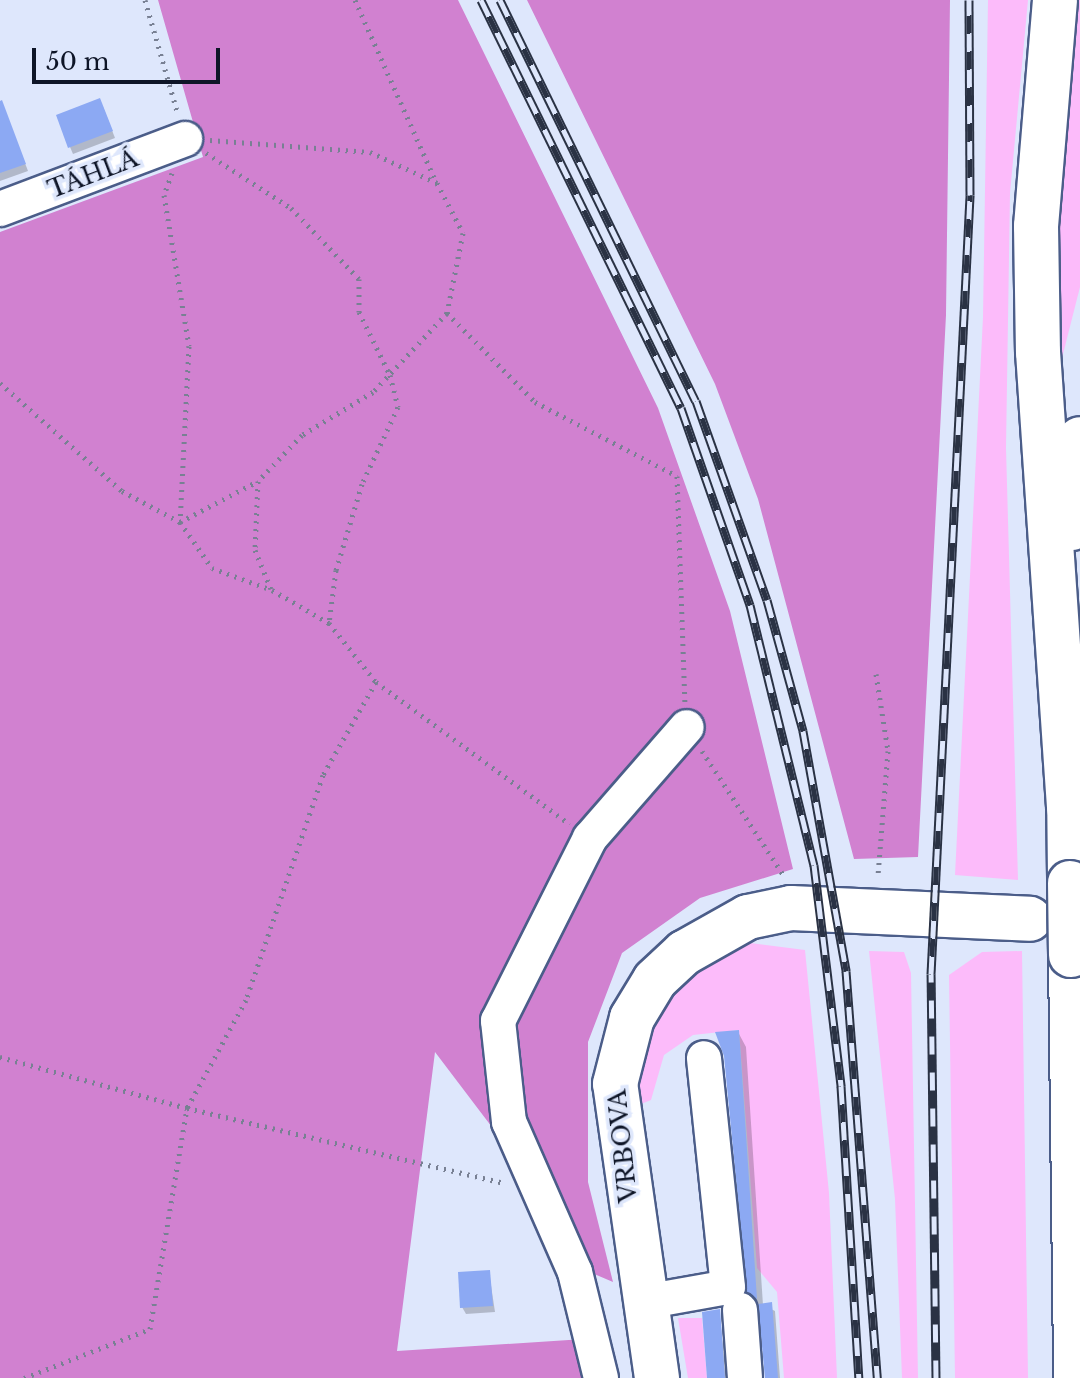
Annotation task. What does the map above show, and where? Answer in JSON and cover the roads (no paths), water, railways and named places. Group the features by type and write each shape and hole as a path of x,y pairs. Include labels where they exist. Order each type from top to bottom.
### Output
{"main road":[{"path":"1055,0 1036,226 1037,336 1069,809"},
{"path":"1076,1378 1067,662 1080,439"},
{"name":"VRBOVA","path":"657,1378 615,1084 632,1018 655,980 684,953 748,917 791,908 1030,919"}],"street":[{"name":"TÁHLÁ","path":"0,209 185,139"},
{"path":"601,1378 575,1272 509,1122 498,1021 590,838 687,727"},
{"path":"644,1302 728,1287 704,1058"},
{"path":"740,1310 745,1378"}],"railway":[{"path":"481,0 681,408 750,605 814,865 841,1086 859,1378"},
{"path":"500,0 696,401 767,600 803,731 846,971 877,1378"},
{"path":"936,1378 931,974 970,195 969,0"}]}
